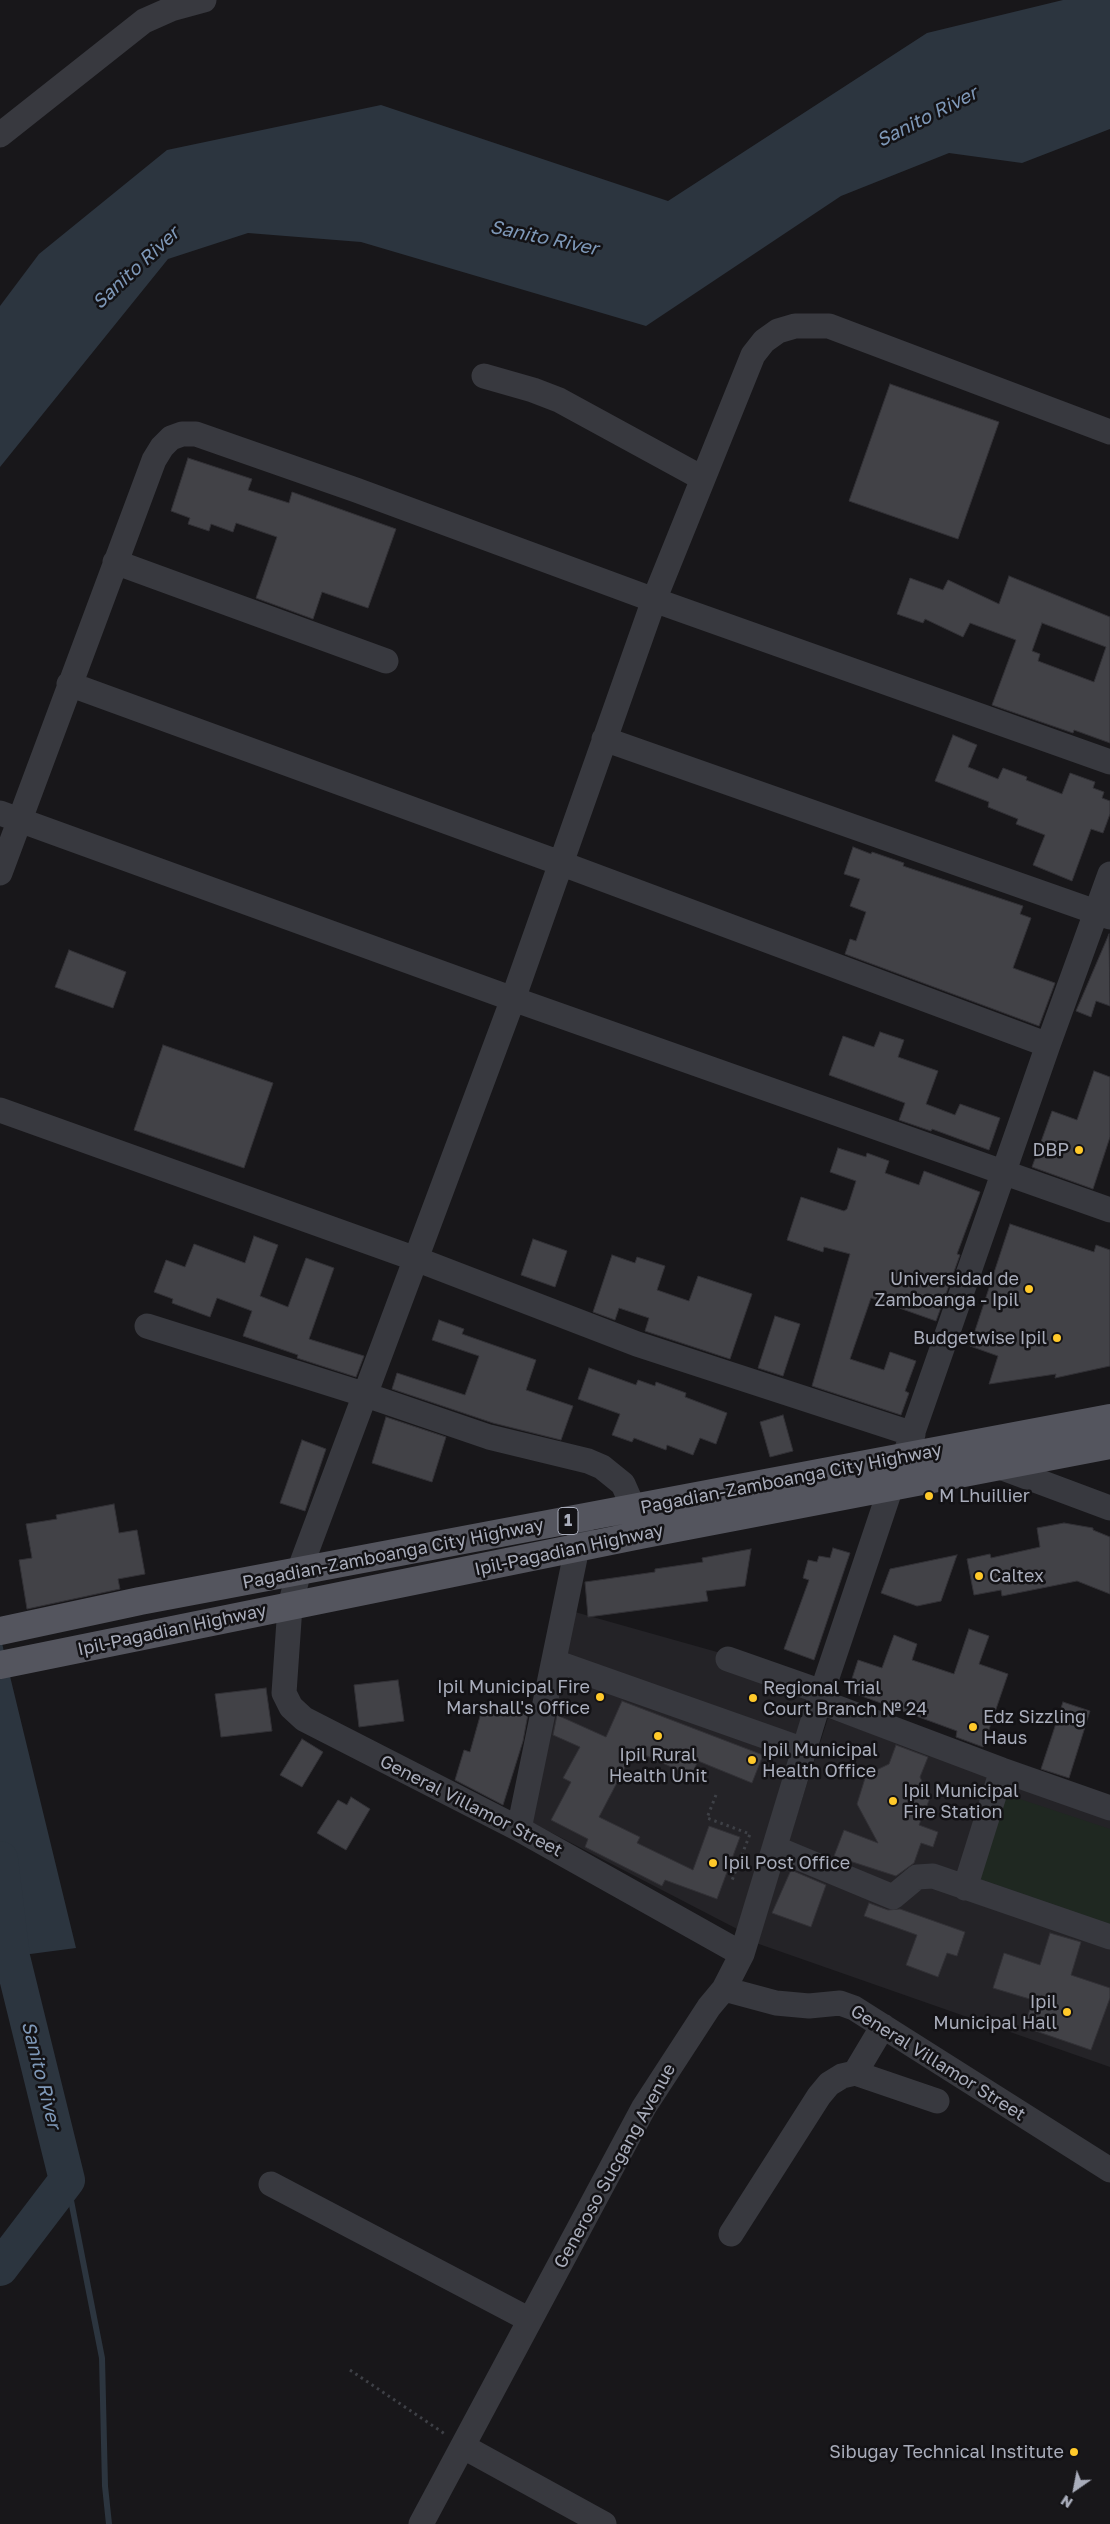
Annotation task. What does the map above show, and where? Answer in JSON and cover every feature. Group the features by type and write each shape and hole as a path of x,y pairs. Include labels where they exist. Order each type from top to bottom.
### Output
{"main road":[{"name":"Pagadian-Zamboanga City Highway","path":"0,1631 140,1601 634,1509 908,1445 950,1448 1110,1418"},
{"name":"Ipil-Pagadian Highway","path":"0,1665 996,1466 1110,1445"}],"street":[{"path":"0,135 144,22 171,9 204,0"},
{"name":"General Villamor Street","path":"742,1954 519,1829 304,1719 292,1707 284,1692 290,1606 299,1571 513,999 654,600 753,355 764,341 778,331 795,326 829,326 1110,432"},
{"path":"484,376 533,390 559,400 702,478"},
{"path":"0,873 10,817 69,684 147,478 162,447 171,438 182,434 196,434 356,490 654,600 1110,762"},
{"path":"115,562 386,661"},
{"path":"69,684 1048,1044"},
{"path":"604,739 1103,915"},
{"path":"10,817 513,999 1110,1210"},
{"path":"0,1110 416,1259 908,1445 1048,1044 1103,915 1110,874"},
{"path":"148,1326 366,1395 489,1437 595,1464 614,1475 623,1484 634,1509"},
{"path":"950,1448 1110,1508"},
{"name":"Generoso Sucgang Avenue","path":"421,2524 464,2447 644,2107 709,2007 724,1989 742,1954 820,1696 891,1487"},
{"path":"519,1829 583,1519"},
{"path":"728,1660 1002,1770 1110,1808"},
{"path":"555,1662 804,1750"},
{"path":"965,1888 1002,1770"},
{"path":"775,1848 893,1897 910,1881 924,1876 933,1876 1110,1937"},
{"name":"General Villamor Street","path":"724,1989 758,2000 792,2006 840,2004 854,2008 1110,2170"},
{"path":"854,2073 883,2026"},
{"path":"731,2234 818,2096 829,2084 842,2076 854,2073 937,2100"},
{"path":"271,2184 530,2320"},
{"path":"464,2447 604,2524"}],"path":[{"path":"716,1795 707,1818 750,1834 731,1883"},
{"path":"350,2370 464,2447"}],"shaded area":[{"path":"575,1612 813,1679 741,1931 525,1819"},
{"path":"828,1718 1110,1818 1110,2067 756,1943"},
{"path":"1005,1794 1110,1829 1110,1924 977,1878"}],"water":[{"path":"1063,0 1110,0 1110,129 1022,163 949,153 841,196 646,326 361,242 248,233 168,259 0,467 0,306 39,254 167,150 381,105 668,201 927,33"},
{"path":"0,1635 76,1948 0,1958"}],"building":[{"path":"890,384 999,422 958,539 849,501"},
{"path":"188,458 252,479 248,490 289,503 292,492 396,529 368,608 322,592 313,619 256,598 277,537 236,523 233,532 211,524 209,531 188,524 190,518 171,511"},
{"path":"1009,576 1110,617 1110,743 1074,730 1073,733 992,705 1016,640 970,623 963,637 925,619 923,623 897,614 910,578 943,590 948,580 999,604","holes":["1042,623 1106,647 1094,682 1038,661 1040,654 1032,651"]},
{"path":"953,735 977,745 968,767 998,779 1003,768 1027,777 1026,780 1062,794 1070,773 1095,782 1093,788 1104,792 1102,798 1110,801 1110,814 1103,833 1091,829 1072,881 1033,865 1045,835 1016,824 1018,819 988,807 989,802 935,781"},
{"path":"853,847 904,863 903,866 1023,906 1020,914 1031,918 1013,968 1055,983 1039,1026 845,954 850,939 856,941 866,912 850,906 860,879 844,874"},
{"path":"1109,934 1110,1006 1096,1001 1091,1017 1076,1011"},
{"path":"69,950 126,972 113,1008 55,987"},
{"path":"880,1032 904,1040 898,1057 938,1071 926,1104 955,1115 960,1104 1000,1118 989,1150 932,1129 931,1131 899,1120 905,1103 829,1075 843,1036 874,1047"},
{"path":"163,1045 273,1083 244,1168 134,1130"},
{"path":"1094,1071 1110,1077 1110,1137 1093,1189 1032,1167 1052,1111 1077,1120"},
{"path":"838,1148 866,1157 867,1153 889,1161 885,1173 919,1185 924,1171 980,1192 957,1254 960,1255 936,1321 871,1298 850,1359 884,1370 890,1352 916,1361 905,1391 909,1393 901,1415 812,1386 850,1254 824,1247 823,1252 787,1240 801,1197 844,1211 847,1209 856,1181 830,1172"},
{"path":"1010,1224 1094,1252 1096,1245 1110,1250 1110,1366 1055,1378 1056,1374 989,1384 998,1356 970,1346"},
{"path":"254,1236 278,1245 260,1296 288,1307 306,1258 334,1268 309,1339 364,1356 356,1377 297,1358 298,1355 243,1336 252,1311 217,1298 210,1317 172,1303 173,1299 154,1292 166,1260 185,1267 194,1244 245,1263"},
{"path":"533,1239 567,1251 555,1287 521,1275"},
{"path":"612,1255 635,1263 637,1257 665,1266 657,1290 689,1301 698,1276 752,1294 730,1359 645,1331 649,1318 619,1308 615,1320 593,1312"},
{"path":"775,1316 800,1324 783,1376 758,1368"},
{"path":"439,1320 464,1329 462,1334 536,1360 526,1390 573,1406 561,1440 493,1423 392,1389 397,1373 465,1395 479,1356 432,1340"},
{"path":"589,1368 636,1385 638,1380 655,1386 656,1382 686,1393 685,1397 727,1413 716,1444 700,1438 693,1455 667,1445 666,1450 634,1438 632,1442 612,1435 620,1414 578,1399"},
{"path":"783,1415 793,1451 770,1457 760,1422"},
{"path":"386,1417 446,1437 432,1482 372,1463"},
{"path":"302,1440 326,1449 305,1511 280,1503"},
{"path":"114,1504 119,1533 137,1530 145,1574 118,1579 120,1589 27,1609 19,1560 32,1558 26,1524 57,1519 56,1515"},
{"path":"1064,1523 1093,1528 1093,1530 1110,1537 1110,1594 1077,1581 1002,1596 1001,1590 974,1595 967,1559 990,1554 991,1558 1040,1547 1037,1528"},
{"path":"833,1548 850,1553 814,1660 784,1649 809,1580 803,1578 808,1560 817,1562 819,1556 830,1558"},
{"path":"751,1549 745,1586 706,1591 708,1601 588,1617 585,1582 655,1572 655,1569 703,1562 702,1558"},
{"path":"957,1555 941,1601 917,1606 881,1593 890,1569"},
{"path":"969,1629 989,1636 979,1664 1008,1674 983,1747 956,1737 957,1731 848,1691 858,1660 882,1668 894,1635 917,1644 912,1660 954,1674"},
{"path":"398,1680 404,1721 359,1727 354,1685"},
{"path":"266,1688 272,1731 221,1737 215,1694"},
{"path":"622,1701 763,1755 752,1783 698,1761 691,1776 634,1750 599,1817 640,1837 637,1843 693,1870 709,1826 740,1837 717,1899 665,1880 662,1886 585,1847 588,1839 551,1820 571,1782 563,1778 580,1747 553,1735 557,1715 606,1737"},
{"path":"484,1702 528,1714 523,1741 503,1805 455,1780 464,1750 470,1752"},
{"path":"1063,1702 1090,1711 1069,1778 1041,1769"},
{"path":"302,1739 323,1752 302,1787 280,1775"},
{"path":"896,1745 928,1757 920,1777 930,1798 919,1825 938,1832 933,1847 921,1843 914,1863 896,1876 834,1856 844,1830 878,1843 857,1804 866,1775 889,1764"},
{"path":"351,1797 370,1809 346,1850 317,1833 338,1800 347,1805"},
{"path":"791,1870 826,1885 811,1927 772,1913"},
{"path":"869,1903 888,1910 900,1909 965,1932 957,1956 947,1953 938,1977 906,1965 917,1935 864,1916"},
{"name":"Ipil Municipal Hall","path":"1050,1933 1081,1942 1071,1975 1110,1988 1110,1998 1091,2050 1024,2027 1033,2000 993,1988 1004,1953 1040,1965"}],"waterway":[{"name":"Sanito River","path":"0,1859 12,1957 67,2180 0,2268"},
{"path":"67,2180 102,2358 105,2486 109,2524"}],"place":[{"name":"DBP","path":"1079,1150"},
{"name":"Universidad de Zamboanga - Ipil","path":"1029,1289"},
{"name":"Budgetwise Ipil","path":"1057,1338"},
{"name":"M Lhuillier","path":"929,1496"},
{"name":"Caltex","path":"979,1576"},
{"name":"Ipil Municipal Fire Marshall's Office","path":"600,1697"},
{"name":"Regional Trial Court Branch № 24","path":"753,1698"},
{"name":"Edz Sizzling Haus","path":"973,1727"},
{"name":"Ipil Rural Health Unit","path":"658,1736"},
{"name":"Ipil Municipal Health Office","path":"752,1760"},
{"name":"Ipil Municipal Fire Station","path":"893,1801"},
{"name":"Ipil Post Office","path":"713,1863"},
{"name":"Ipil Municipal Hall","path":"1067,2012"},
{"name":"Sibugay Technical Institute","path":"1074,2452"}]}
